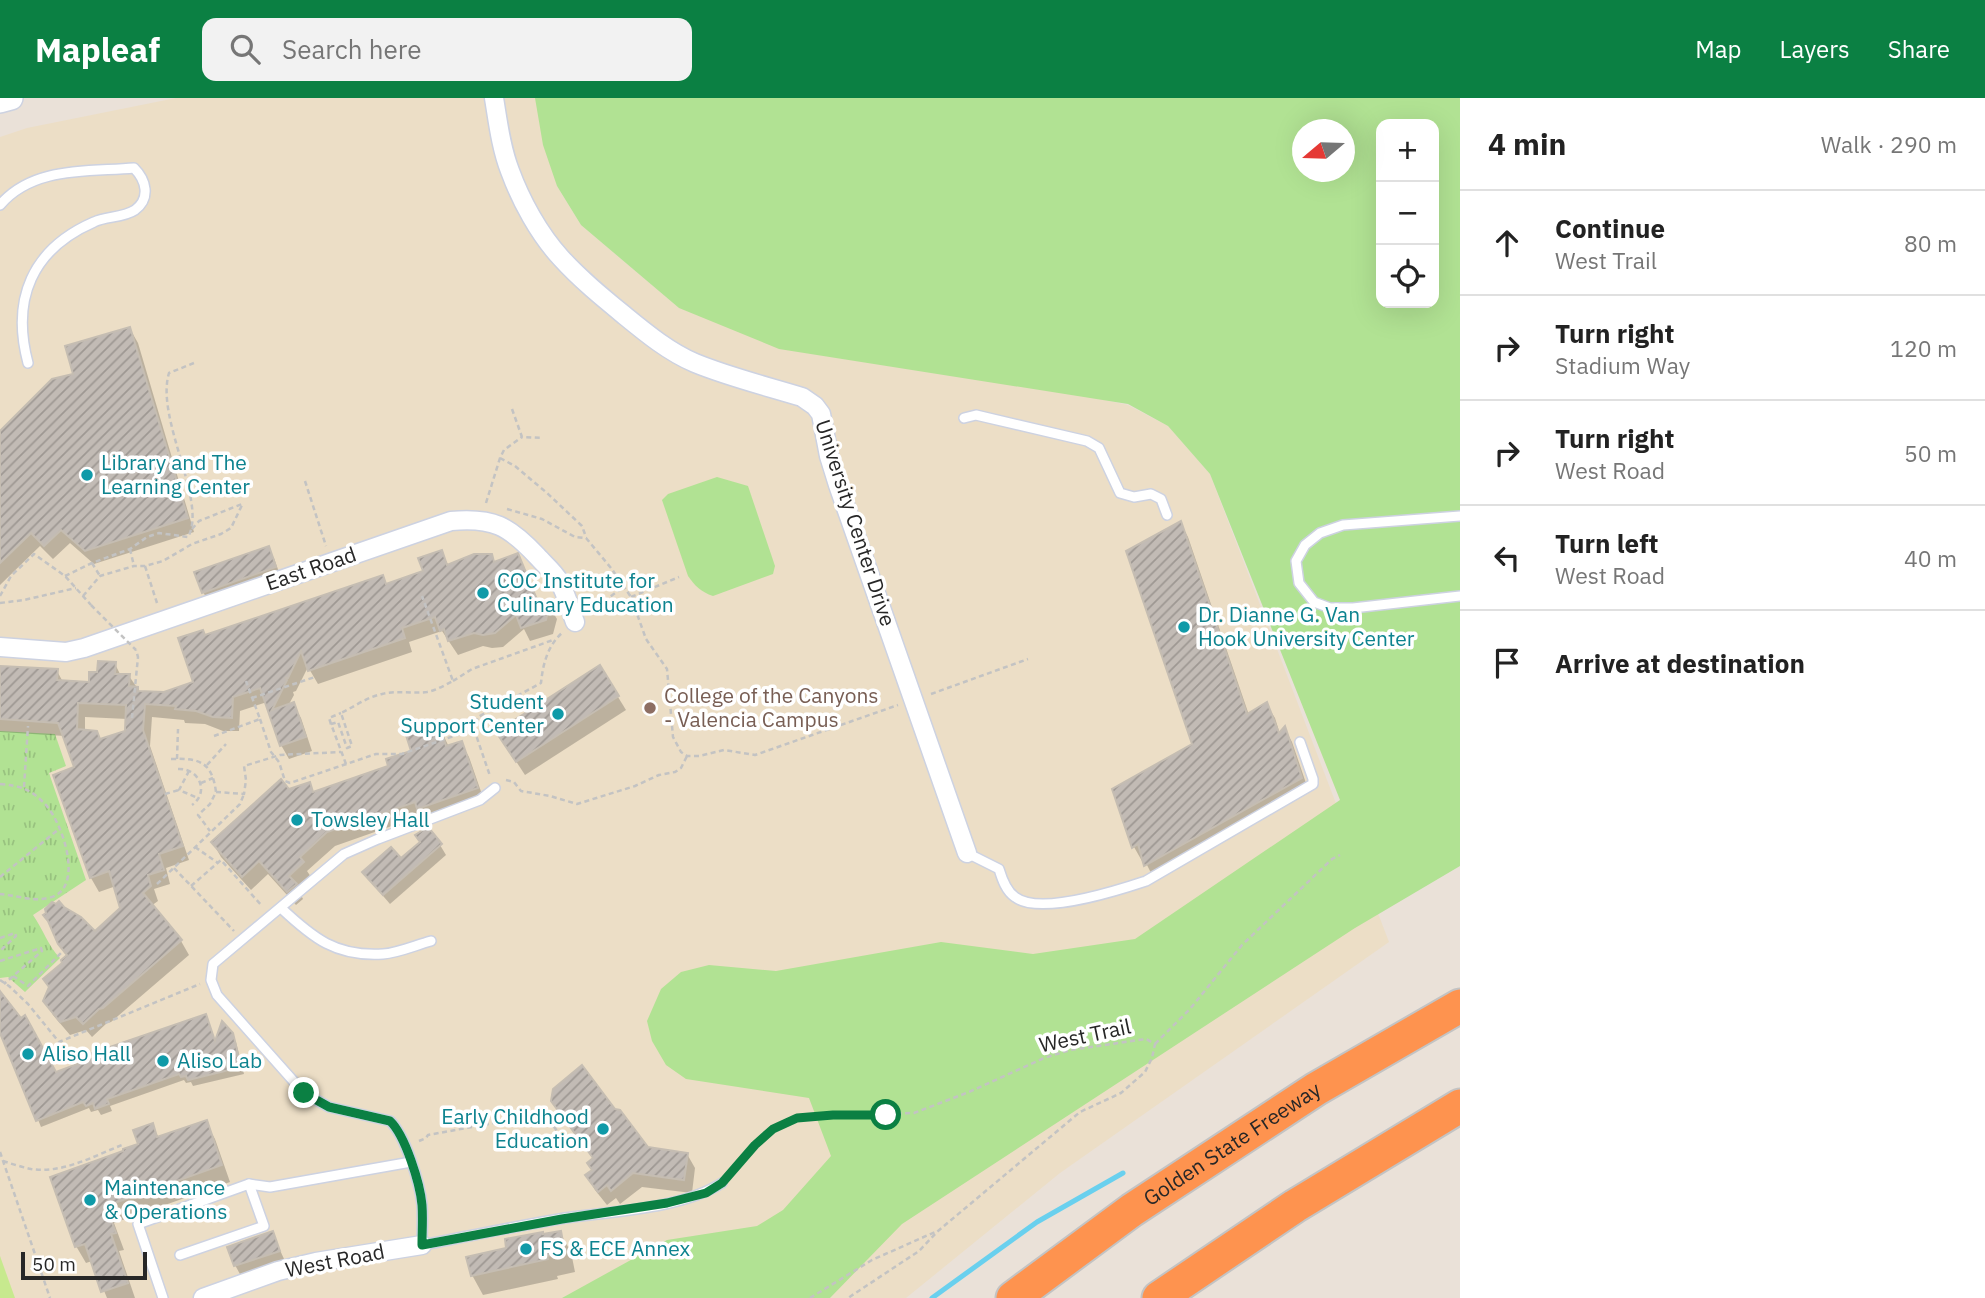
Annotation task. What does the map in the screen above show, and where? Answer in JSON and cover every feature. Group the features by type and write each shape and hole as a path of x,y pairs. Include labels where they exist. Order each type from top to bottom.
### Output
{"highway":[{"name":"Golden State Freeway","path":"1013,1298 1132,1210 1316,1089 1460,1006"},
{"path":"1159,1298 1295,1206 1460,1106"}],"street":[{"path":"0,101 11,98"},
{"name":"University Center Drive","path":"494,98 509,169 522,198 559,256 586,284 677,354 695,363 802,397 821,414 838,485 967,853"},
{"name":"East Road","path":"0,647 66,652 84,648 451,521 485,514 519,537 559,580 575,622"},
{"name":"West Road","path":"202,1298 268,1274 304,1265 422,1245"}],"lane":[{"path":"0,205 9,194 48,175 134,168 142,176 145,186 144,198 138,208 129,213 97,220 73,232 48,252 32,278 22,311 23,344 28,363"},
{"path":"964,418 976,415 1087,441 1099,448 1120,494 1134,497 1151,494 1161,499 1167,515"},
{"path":"1460,516 1343,525 1320,533 1305,545 1296,561 1299,583 1314,602 1330,608 1353,608 1460,596"},
{"path":"967,853 999,869 1005,885 1014,897 1025,902 1069,902 1123,889 1146,881 1313,784 1300,743"},
{"path":"495,788 480,800 344,854 213,964 211,980 217,995 304,1093 329,1107 390,1121 397,1128 411,1162 422,1204 422,1245 667,1203 706,1193 722,1183"},
{"path":"281,908 307,933 329,947 360,954 385,954 431,941"},
{"path":"163,1298 138,1224 249,1184 270,1187 411,1162"},
{"path":"180,1255 264,1226 249,1184"}],"path":[{"path":"192,529 193,518 187,483 174,438 166,392 169,373 194,363"},
{"path":"512,409 522,437"},
{"path":"485,514 504,450 522,437 542,438"},
{"path":"500,458 515,466 582,526 586,538 625,586 646,639 667,669 673,737 681,752 688,756 724,750 755,755 1028,660"},
{"path":"305,481 332,562"},
{"path":"83,596 100,576 163,561 192,544 221,534 230,528 243,503 199,521 188,537"},
{"path":"485,514 502,507 542,519 575,537 586,538"},
{"path":"65,576 130,550 147,537 159,533 188,537"},
{"path":"188,537 192,544"},
{"path":"130,550 134,566"},
{"path":"0,596 12,576 34,554 65,576 136,650 138,657 132,718"},
{"path":"92,563 100,576"},
{"path":"145,566 162,620"},
{"path":"631,597 679,577"},
{"path":"604,602 625,586"},
{"path":"0,603 76,588"},
{"path":"422,596 453,681"},
{"path":"346,764 329,718 384,693 437,689 472,669 553,640 575,622"},
{"path":"553,640 543,667 541,683 478,717 474,729 495,788 503,780 514,782 522,791 577,804 635,786 659,775 675,772 681,768 688,756"},
{"path":"252,698 315,677"},
{"path":"246,681 271,752 279,762 285,780 290,783 376,754 402,754 474,729"},
{"path":"331,724 338,722 346,748 352,746 341,713"},
{"path":"214,736 260,719"},
{"path":"24,787 28,726"},
{"path":"177,759 178,729"},
{"path":"206,765 226,744"},
{"path":"157,884 240,804 246,780 244,766 275,756 341,752"},
{"path":"171,759 187,759 206,765 216,792 198,815 211,832"},
{"path":"184,769 187,759"},
{"path":"178,769 190,771 201,782 199,798 192,806"},
{"path":"179,790 190,771"},
{"path":"201,782 213,778"},
{"path":"0,784 24,787 44,802 59,829 68,856 69,869 63,890 49,898 33,900 0,894"},
{"path":"165,794 179,790 199,798"},
{"path":"216,792 244,794"},
{"path":"0,877 59,829"},
{"path":"195,847 218,863"},
{"path":"1155,1044 1191,1009 1265,922 1332,859 1340,855"},
{"path":"191,886 221,860 262,907"},
{"path":"174,868 232,930 236,930"},
{"path":"0,938 15,933 16,936 0,951"},
{"path":"0,961 41,948 42,951 4,984"},
{"path":"13,976 27,986 62,953"},
{"path":"0,980 27,1004 59,1042 211,980"},
{"name":"West Trail","path":"722,1183 755,1145 773,1129 797,1118 914,1113 1057,1054 1146,1039 1155,1044 1145,1072 1121,1093 1080,1112 938,1231 919,1251 848,1298"},
{"path":"419,1141 428,1135 545,1115 567,1144"},
{"path":"3,1161 31,1169 51,1170 122,1145"},
{"path":"0,1152 50,1298"},
{"name":"West Trail","path":"810,1298 872,1260 938,1231"}],"shaded area":[{"name":"College of the Canyons - Valencia Campus","path":"176,98 536,98 557,186 581,225 679,308 1128,405 1168,426 1210,474 1389,942 1060,1173 906,1298 0,1298 0,137 27,128"}],"green space":[{"path":"535,98 1460,98 1460,866 1355,928 902,1224 830,1298 562,1298 667,1240 757,1226 783,1210 831,1156 809,1098 686,1079 666,1065 652,1041 647,1021 661,989 681,972 709,965 776,971 941,942 1033,954 1135,939 1340,800 1210,474 1168,426 1128,404 779,349 679,308 581,225 557,186 543,145"},
{"path":"717,477 748,486 775,566 773,574 713,596 705,593 688,576 662,500 668,494"},
{"path":"0,731 55,734 66,766 49,773 86,880 33,915 60,958 25,992 8,977 0,978"},
{"path":"0,1256 15,1298 0,1298"}],"building":[{"name":"Library and The Learning Center","path":"130,327 188,518 85,551 61,530 44,546 31,533 0,563 0,431 52,379 73,374 65,346"},
{"name":"Dr. Dianne G. Van Hook University Center","path":"1181,521 1247,714 1267,702 1279,733 1285,726 1302,778 1144,866 1138,844 1132,848 1112,789 1192,744 1126,551"},
{"path":"269,546 276,567 202,593 194,572"},
{"path":"442,550 447,565 474,554 492,554 494,562 518,553 540,607 550,603 546,620 521,628 516,615 495,633 474,633 448,641 444,629 440,631 435,617 402,628 405,638 308,671 301,651 272,710 294,702 306,737 280,746 260,688 233,697 232,718 175,709 176,706 145,704 143,730 183,846 159,854 164,870 148,875 151,886 143,893 182,940 83,1024 76,1017 60,1022 43,1001 49,987 43,979 62,963 61,960 67,955 43,915 46,913 45,909 52,902 56,904 59,901 95,931 120,908 109,871 90,878 53,775 74,767 58,723 0,719 0,666 58,669 57,680 89,682 89,672 97,672 98,661 116,662 115,674 130,674 129,686 138,687 138,691 164,692 193,682 178,638 203,630 205,635 383,575 386,584 423,571 418,558","holes":["78,703 126,705 125,731 100,739 97,731 77,729"]},
{"name":"Student Support Center","path":"600,665 619,696 516,762 496,732"},
{"name":"Towsley Hall","path":"438,720 446,746 462,741 478,788 417,809 415,802 327,832 300,857 304,862 289,876 297,884 287,892 259,861 242,877 211,842 281,779 289,789 310,782 313,792 388,766 386,759 411,751 405,732"},
{"path":"428,827 442,844 383,895 362,872 391,847 401,858 420,842 415,835"},
{"name":"Aliso Lab","path":"0,991 21,1018 25,1015 56,1072 94,1058 92,1053 206,1014 215,1041 222,1021 233,1033 241,1067 188,1080 186,1076 181,1077 179,1074 107,1099 109,1104 95,1109 93,1103 86,1106 83,1102 36,1121 0,1033"},
{"name":"Early Childhood Education","path":"582,1065 648,1147 688,1153 684,1180 633,1173 611,1191 607,1185 598,1192 585,1175 592,1170 587,1163 593,1158 551,1101 553,1089"},
{"path":"207,1120 222,1165 106,1206 116,1233 111,1234 128,1283 101,1292 85,1244 75,1247 50,1177 138,1144 133,1130 153,1123 157,1137"},
{"path":"273,1231 280,1251 234,1266 227,1247"},
{"path":"561,1231 565,1253 471,1276 466,1257 506,1248 505,1239"}],"waterway":[{"path":"932,1298 1037,1222 1123,1173"}],"place":[{"name":"Library and The Learning Center","path":"87,475"},
{"name":"COC Institute for Culinary Education","path":"483,593"},
{"name":"Dr. Dianne G. Van Hook University Center","path":"1184,627"},
{"name":"College of the Canyons - Valencia Campus","path":"650,708"},
{"name":"Student Support Center","path":"558,714"},
{"name":"Towsley Hall","path":"297,820"},
{"name":"Aliso Hall","path":"28,1054"},
{"name":"Aliso Lab","path":"163,1061"},
{"name":"Early Childhood Education","path":"603,1129"},
{"name":"Maintenance & Operations","path":"90,1200"},
{"name":"FS & ECE Annex","path":"526,1249"}],"route":[{"path":"304,1093 329,1107 390,1121 397,1128 411,1162 422,1204 422,1245 667,1203 706,1193 722,1183 755,1145 773,1129 797,1118 886,1115"}]}
